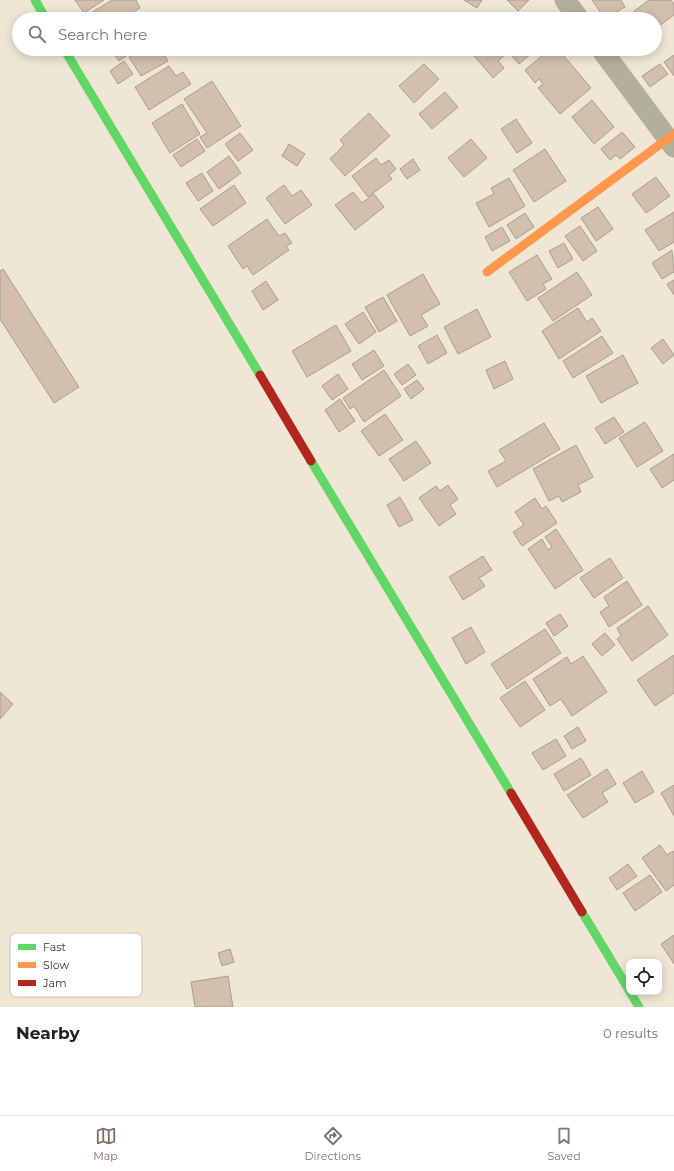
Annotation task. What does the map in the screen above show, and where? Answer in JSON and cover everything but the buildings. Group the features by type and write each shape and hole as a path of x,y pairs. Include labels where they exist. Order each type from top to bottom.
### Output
{"main road":[{"path":"35,0 42,12"},
{"path":"68,56 626,984"},
{"path":"487,272 672,140"},
{"path":"632,995 640,1007"}],"street":[{"path":"565,0 574,12"},
{"path":"606,56 672,140"}],"traffic: fast":[{"path":"35,0 42,12"},
{"path":"68,56 260,375"},
{"path":"311,461 511,793"},
{"path":"582,912 626,985"},
{"path":"632,995 639,1007"}],"traffic: slow":[{"path":"487,272 674,134"}],"traffic: jam":[{"path":"260,375 311,461"},
{"path":"511,793 582,912"}]}
